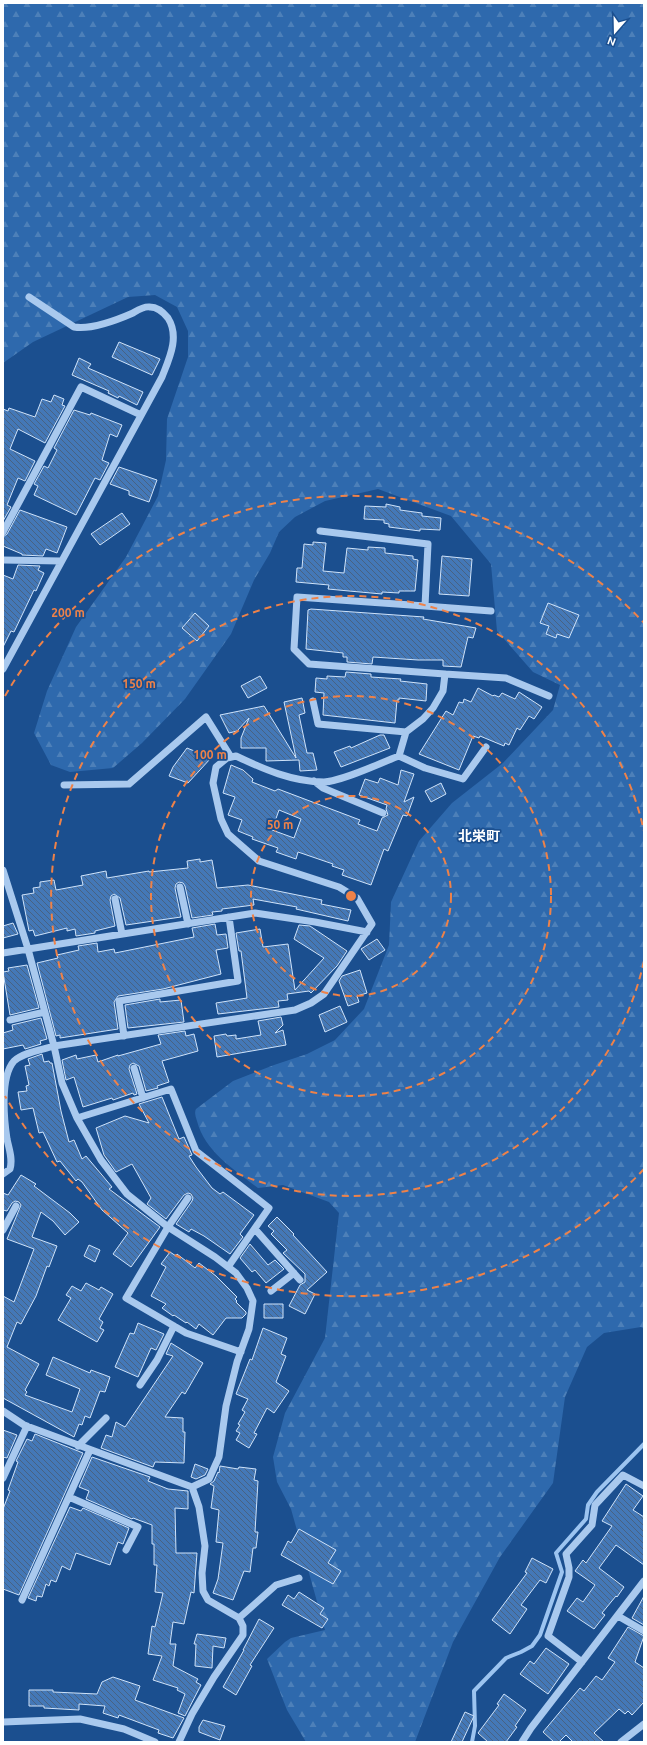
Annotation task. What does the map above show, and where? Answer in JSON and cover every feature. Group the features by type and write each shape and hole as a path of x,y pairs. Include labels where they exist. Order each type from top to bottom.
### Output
{"street":[{"path":"3,669 162,377 171,352 174,335 166,316 158,310 150,307 141,308 132,313 98,325 81,328 74,327 29,297"},
{"path":"3,532 80,387 141,415"},
{"path":"320,531 428,544 425,606"},
{"path":"3,560 61,561"},
{"path":"491,611 297,597 294,649 309,664 506,678 549,696"},
{"path":"399,756 406,732 423,719 433,708 443,691 445,674"},
{"path":"313,701 318,724 406,732"},
{"path":"64,784 129,784 206,717 231,757"},
{"path":"3,1174 10,1169 12,1162 4,1119 4,1089 7,1073 14,1062 23,1055 54,1046 278,1013 295,1010 311,1004 324,994 372,924 357,898 339,888 259,861 228,834 221,819 213,783 216,767 227,758 236,756 262,768 300,780 325,782 348,776 399,756 425,768 463,779 486,747"},
{"path":"314,781 324,788 383,813"},
{"path":"3,870 28,949 54,1046 62,1083 77,1118 101,1160 127,1194 168,1227 236,1273 247,1288 253,1301 249,1329 226,1406 220,1457 209,1479 192,1487 27,1426 3,1411"},
{"path":"180,887 188,924"},
{"path":"115,899 122,934"},
{"path":"3,954 255,912 367,932"},
{"path":"124,1036 119,1002 238,981 229,917"},
{"path":"10,1020 45,1012"},
{"path":"134,1068 143,1098"},
{"path":"77,1118 171,1089 196,1151 269,1208 228,1267"},
{"path":"188,1198 168,1227 126,1298 186,1333 241,1352"},
{"path":"3,1230 16,1206"},
{"path":"254,1229 300,1280"},
{"path":"271,1291 294,1273"},
{"path":"140,1385 156,1360 174,1326"},
{"path":"78,1446 106,1418"},
{"path":"3,1478 27,1426"},
{"path":"22,1600 90,1450"},
{"path":"582,1662 548,1636 568,1577 569,1568 566,1554 592,1525 595,1505 623,1475 644,1486"},
{"path":"179,1742 192,1714 214,1677 243,1635 243,1626 239,1618 208,1600 203,1591 202,1573 205,1546 199,1507 192,1487"},
{"path":"68,1497 138,1527 126,1550"},
{"path":"239,1618 276,1585 299,1578"},
{"path":"522,1742 531,1728 644,1581"},
{"path":"618,1616 644,1631"},
{"path":"3,1722 80,1719 124,1729 154,1742"},
{"path":"621,1742 644,1724"}],"green space":[{"path":"3,3 644,3 644,1329 641,1327 604,1333 587,1347 565,1397 553,1483 500,1557 453,1642 415,1742 306,1742 287,1710 267,1659 291,1638 325,1630 291,1509 277,1482 273,1457 285,1413 325,1338 339,1213 329,1202 283,1185 258,1188 231,1167 214,1151 201,1132 195,1112 196,1109 233,1081 307,1054 335,1040 364,1009 389,945 391,902 419,841 452,803 503,763 553,710 560,685 533,672 497,631 491,564 451,516 378,489 325,501 295,517 279,532 270,553 254,580 231,634 185,699 142,743 113,768 70,772 51,765 34,733 47,691 76,627 126,557 158,496 166,460 167,419 188,357 188,331 177,307 155,295 128,297 33,342 3,363"}],"building":[{"path":"119,342 160,359 152,375 112,357"},
{"path":"79,358 91,364 88,368 143,392 137,405 119,396 118,398 108,393 109,391 72,375"},
{"path":"54,395 64,399 62,405 65,406 45,443 18,429 10,449 35,461 25,481 18,478 7,505 11,507 3,521 3,409 8,411 9,408 35,417 42,399 51,402"},
{"path":"74,410 90,415 91,413 122,425 117,437 110,434 102,460 109,463 100,480 95,478 76,515 34,495 38,486 34,484 44,466 48,468 57,450 54,448"},
{"path":"119,467 157,480 149,502 129,495 129,491 110,484"},
{"path":"386,504 400,507 400,510 422,513 422,516 441,518 440,530 420,529 420,531 389,527 389,524 384,523 384,520 364,519 365,506 386,507"},
{"path":"20,510 67,527 57,553 46,549 43,556 22,555 3,546 3,537 7,534"},
{"path":"122,513 130,524 100,545 91,534"},
{"path":"313,542 326,543 323,571 344,573 347,548 368,550 368,547 385,548 385,553 413,556 413,559 418,560 415,591 399,591 399,593 382,592 382,594 328,589 329,585 296,582 297,568 302,568 304,544 313,545"},
{"path":"442,556 472,559 469,596 439,594"},
{"path":"18,565 40,566 38,570 44,573 36,591 34,590 14,632 11,631 3,647 3,575 13,579"},
{"path":"548,603 579,615 569,638 557,634 556,638 546,634 549,626 540,623"},
{"path":"308,610 424,617 423,619 476,628 473,638 468,637 461,667 443,666 443,660 373,657 372,664 347,662 347,657 343,657 343,653 306,649"},
{"path":"195,613 209,626 197,641 182,628"},
{"path":"346,672 371,674 371,677 401,679 400,681 427,684 426,701 399,698 399,700 397,700 395,723 323,715 324,693 315,692 316,678 327,679 327,676 345,677"},
{"path":"260,676 267,688 248,698 241,686"},
{"path":"478,688 493,696 499,697 502,693 515,699 519,692 542,707 534,719 529,716 520,730 517,728 509,745 505,743 504,746 480,736 479,738 473,736 459,770 419,754 446,711 453,715 459,702 463,703 464,699 471,702"},
{"path":"302,698 305,713 299,715 307,753 313,753 317,770 300,771 299,760 266,761 266,748 241,748 241,738 249,718 237,731 229,733 220,715 264,706 296,758 284,702"},
{"path":"380,735 384,735 390,748 341,767 334,752 350,746 351,748"},
{"path":"187,748 211,758 188,783 169,776 173,767"},
{"path":"231,765 243,770 253,779 252,782 275,791 278,789 360,820 358,824 377,831 382,818 388,815 386,809 387,805 359,795 365,779 378,783 380,778 398,785 401,770 414,774 404,802 414,797 407,816 403,815 388,851 384,849 371,885 342,875 344,870 332,866 333,864 298,852 296,859 276,852 278,848 252,839 253,837 238,831 242,820 228,815 235,797 223,793","holes":["279,810 301,819 294,838 272,830"]},
{"path":"441,783 446,794 431,802 425,791"},
{"path":"200,859 200,862 212,860 217,888 248,885 322,900 321,904 351,910 348,921 296,909 297,907 253,899 254,905 222,909 222,911 212,912 213,915 192,918 185,886 183,883 179,882 176,884 175,888 181,917 126,925 120,898 114,894 111,896 110,900 115,926 95,931 95,933 76,936 75,929 67,931 67,928 35,936 33,930 29,931 22,895 34,893 33,888 40,887 40,882 54,880 56,890 83,885 81,876 106,871 107,878 149,871 188,868 187,861"},
{"path":"13,923 18,934 3,938 3,926"},
{"path":"215,924 217,935 226,934 228,948 216,950 221,974 163,989 118,996 114,1002 118,1029 60,1038 60,1035 56,1036 37,963 58,958 57,955 79,950 78,946 97,943 98,952 114,949 115,953 194,937 192,928"},
{"path":"299,925 310,926 347,951 337,966 311,993 309,991 287,994 288,1000 278,1001 279,1007 218,1014 216,1003 247,998 241,951 239,951 236,933 260,929 263,947 288,944 295,990 324,958 294,939"},
{"path":"377,939 385,950 369,960 361,949"},
{"path":"27,965 39,1008 10,1015 3,972 9,971 8,968"},
{"path":"360,970 367,993 357,996 359,1002 348,1006 339,981 342,976"},
{"path":"160,999 160,1002 181,1000 184,1022 128,1028 125,1005"},
{"path":"340,1006 347,1022 325,1032 319,1015"},
{"path":"281,1017 283,1025 275,1033 283,1030 286,1045 217,1057 214,1036 226,1034 227,1036 236,1035 236,1039 261,1035 258,1021"},
{"path":"41,1018 47,1039 40,1041 41,1044 25,1049 23,1045 3,1049 3,1033 13,1030 12,1025"},
{"path":"185,1031 186,1036 194,1034 198,1051 162,1061 169,1082 157,1086 158,1088 146,1091 139,1066 133,1063 130,1065 129,1069 137,1094 134,1095 133,1093 113,1100 112,1098 83,1107 74,1077 66,1080 62,1060 76,1055 77,1059 96,1055 98,1062 118,1055 161,1044 158,1035"},
{"path":"42,1054 44,1062 49,1061 52,1063 61,1111 69,1142 74,1140 82,1159 86,1156 112,1187 109,1189 160,1227 131,1267 113,1254 128,1233 102,1210 82,1182 78,1179 76,1181 60,1161 57,1162 43,1132 39,1133 33,1108 21,1110 18,1092 27,1091 26,1086 29,1085 25,1066 30,1065 28,1059"},
{"path":"162,1097 179,1139 184,1137 192,1155 189,1156 212,1188 220,1194 223,1192 254,1215 240,1234 243,1237 230,1254 204,1236 191,1229 189,1232 176,1224 192,1201 193,1198 191,1194 188,1193 184,1195 166,1219 147,1204 151,1198 132,1164 116,1172 104,1155 96,1128 125,1116 149,1123 139,1104"},
{"path":"21,1175 36,1184 34,1186 70,1213 79,1222 65,1235 53,1221 41,1212 32,1237 57,1246 49,1267 47,1266 36,1296 21,1324 17,1322 7,1347 39,1364 25,1390 27,1392 25,1395 72,1412 80,1389 46,1375 53,1357 90,1373 91,1370 110,1377 105,1392 100,1391 90,1418 85,1416 82,1425 79,1424 74,1437 3,1398 3,1296 14,1302 34,1249 7,1239 21,1205 19,1202 15,1201 7,1211 3,1210 3,1193 8,1195"},
{"path":"277,1217 327,1272 307,1290 315,1294 305,1314 289,1306 300,1285 305,1282 305,1274 283,1253 287,1250 271,1234 274,1231 268,1226"},
{"path":"250,1244 268,1265 275,1260 284,1269 266,1283 255,1270 252,1272 240,1258"},
{"path":"89,1245 100,1250 95,1262 84,1256"},
{"path":"170,1252 176,1256 177,1254 195,1268 199,1263 216,1276 237,1297 235,1299 237,1301 236,1302 246,1312 246,1314 242,1318 226,1318 213,1335 199,1324 196,1329 187,1322 186,1323 174,1315 173,1316 162,1308 166,1304 151,1296 166,1267 161,1264"},
{"path":"86,1283 99,1290 101,1287 113,1294 99,1319 103,1322 100,1328 104,1330 97,1342 58,1320 71,1298 66,1295 72,1286 81,1291"},
{"path":"264,1304 283,1304 283,1318 264,1318"},
{"path":"138,1323 164,1334 156,1350 151,1348 138,1377 115,1367 130,1333 134,1334"},
{"path":"263,1328 287,1338 281,1354 286,1356 276,1382 289,1391 274,1413 267,1408 254,1433 257,1434 249,1448 236,1440 240,1433 236,1431 240,1425 238,1424 245,1412 242,1410 248,1399 236,1394 250,1359 252,1360"},
{"path":"171,1343 203,1363 185,1394 182,1392 165,1417 183,1418 183,1432 185,1432 184,1463 155,1462 153,1467 101,1448 106,1435 112,1437 116,1422 125,1427 173,1356 166,1354"},
{"path":"3,1430 17,1435 7,1458 3,1457"},
{"path":"35,1434 83,1453 19,1595 3,1589 3,1509 18,1462 16,1461 27,1439 32,1441"},
{"path":"92,1457 150,1477 148,1481 168,1489 188,1491 188,1509 175,1508 176,1553 197,1553 194,1593 191,1592 184,1624 173,1622 170,1644 176,1644 173,1666 198,1679 196,1682 201,1685 185,1716 178,1713 185,1694 177,1690 178,1688 153,1680 162,1656 148,1654 152,1626 155,1627 163,1593 155,1592 157,1565 154,1565 152,1525 133,1518 132,1519 86,1499 89,1491 79,1487"},
{"path":"195,1464 208,1469 205,1475 196,1479 191,1477"},
{"path":"220,1466 238,1469 239,1467 256,1469 254,1480 258,1481 255,1532 258,1532 256,1548 253,1548 250,1572 244,1571 233,1600 213,1593 218,1579 223,1543 216,1542 219,1510 211,1508 214,1486 210,1484 214,1481 218,1472 219,1473"},
{"path":"626,1484 643,1496 633,1510 644,1517 644,1565 616,1545 599,1568 624,1587 602,1613 605,1615 594,1629 567,1611 577,1598 583,1602 595,1585 575,1571 583,1560 586,1563 612,1526 602,1521"},
{"path":"70,1507 81,1511 83,1508 129,1528 123,1544 118,1542 110,1565 76,1553 70,1570 62,1566 56,1582 51,1580 49,1586 46,1584 42,1597 37,1596 36,1601 28,1598"},
{"path":"299,1529 336,1550 328,1563 341,1571 333,1584 281,1555 288,1541 291,1543"},
{"path":"532,1558 553,1569 546,1583 540,1580 521,1605 527,1609 510,1634 492,1620 527,1573 525,1572"},
{"path":"299,1592 324,1608 320,1614 328,1619 322,1628 282,1605 288,1595 294,1599"},
{"path":"644,1596 644,1625 632,1618"},
{"path":"259,1619 274,1628 250,1665 252,1666 236,1695 223,1687 244,1650"},
{"path":"628,1627 644,1636 635,1662 644,1668 644,1702 632,1715 628,1711 625,1714 619,1709 594,1733 604,1742 573,1742 566,1735 559,1742 554,1742 543,1732 580,1688 584,1691 596,1676 602,1680 615,1662 608,1658"},
{"path":"197,1634 226,1638 224,1648 213,1646 212,1668 195,1666 196,1644 194,1644"},
{"path":"546,1648 569,1664 548,1694 520,1674 530,1661 534,1664"},
{"path":"113,1677 140,1686 135,1700 184,1718 173,1738 158,1733 159,1730 119,1715 118,1718 103,1713 105,1706 79,1704 79,1710 29,1706 29,1690 53,1690 53,1692 97,1694 102,1682"},
{"path":"504,1694 526,1710 515,1726 517,1727 506,1742 488,1742 478,1733 499,1705 497,1704"},
{"path":"465,1712 474,1716 462,1742 451,1742"},
{"path":"203,1720 225,1726 220,1740 199,1732 199,1727"}],"waterway":[{"path":"472,1742 475,1726 474,1691 506,1658 532,1646 540,1635 562,1572 556,1553 586,1519 588,1505 597,1492 644,1444"}],"district":[{"name":"北栄町","path":"479,836"}]}
